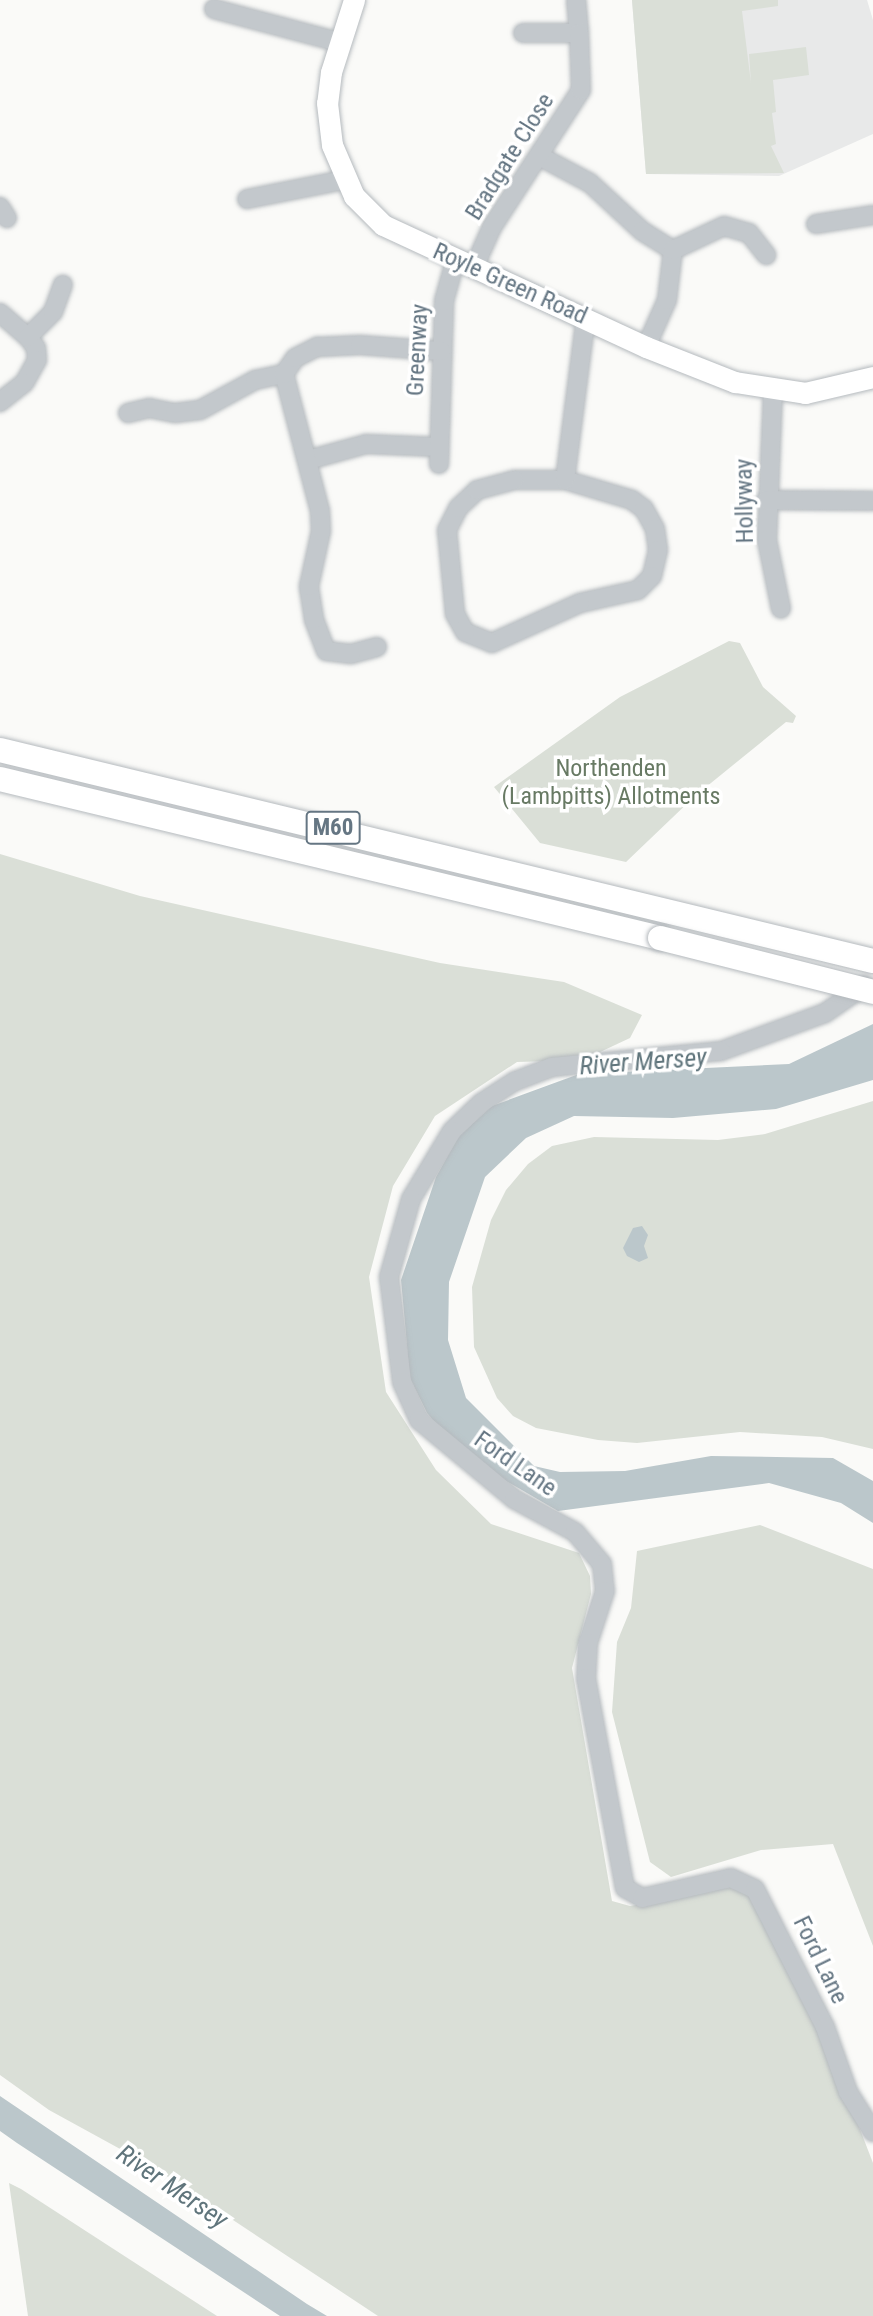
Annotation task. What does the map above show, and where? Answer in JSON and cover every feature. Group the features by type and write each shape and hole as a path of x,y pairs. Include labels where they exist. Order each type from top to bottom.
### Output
{"highway":[{"name":"M60","path":"0,750 873,961"},
{"name":"M60","path":"0,779 873,992"}],"main road":[{"name":"Royle Green Road","path":"355,0 339,42 327,103 332,145 344,180 383,225 466,261 646,347 735,382 773,391 805,393 873,377"}],"street":[{"name":"Bradgate Close","path":"466,261 541,157 581,90 576,0"},
{"path":"214,9 339,42"},
{"path":"523,33 579,33"},
{"path":"541,157 590,183 642,231 673,250"},
{"path":"247,199 344,180"},
{"path":"816,224 873,215"},
{"path":"673,250 724,226 761,235 766,255"},
{"path":"646,347 667,300 673,250"},
{"name":"Greenway","path":"307,460 366,444 439,456 444,301 466,261"},
{"path":"28,337 53,312 63,285"},
{"path":"0,313 28,337 36,348 32,372 0,402"},
{"path":"565,480 586,317"},
{"path":"128,413 149,408 174,414 200,410 255,380 284,374 295,358 317,347 441,351"},
{"path":"284,374 307,460 321,531 309,586 314,620 326,651 351,654 377,647"},
{"name":"Hollyway","path":"773,391 766,500 767,540 781,609"},
{"path":"565,480 632,500 644,509 655,529 659,550 652,576 638,590 580,603 492,643 473,637 458,624 455,614 445,542 451,519 467,498 492,483 565,480"},
{"path":"766,500 873,501"},
{"name":"Ford Lane","path":"873,980 825,1013 721,1051 552,1067 514,1081 481,1104 452,1131 411,1199 389,1277 402,1382 419,1420 514,1499 575,1532 602,1564 605,1591 588,1643 586,1678 625,1888 642,1898 731,1878 755,1889 825,2027 834,2063 848,2092 873,2132"}],"shaded area":[{"path":"632,0 867,0 873,20 873,134 779,176 646,174"},
{"path":"873,1024 873,1080 776,1109 673,1118 574,1116 526,1138 485,1177 449,1282 448,1340 466,1398 534,1466 560,1472 625,1471 711,1456 833,1458 873,1481 873,1523 841,1503 769,1483 558,1511 465,1457 427,1413 410,1378 401,1280 436,1177 459,1136 492,1106 579,1074 789,1064"},
{"path":"642,1226 648,1235 644,1246 648,1258 639,1262 627,1256 623,1248 633,1228"},
{"path":"0,2096 327,2316 280,2316 17,2143 0,2131"}],"green space":[{"path":"632,0 778,0 778,6 742,11 751,83 749,54 806,47 809,75 773,80 776,112 772,113 776,144 771,146 784,173 646,174"},
{"name":"Northenden (Lambpitts) Allotments","path":"729,641 740,643 763,687 796,716 793,723 786,722 695,796 626,862 540,843 494,787 620,697"},
{"path":"0,854 140,896 440,963 564,982 642,1015 630,1038 583,1060 517,1062 435,1116 393,1186 369,1277 386,1392 436,1470 491,1524 579,1553 590,1576 591,1594 572,1668 612,1901 630,1906 716,1884 749,1890 822,2031 873,2163 873,2316 378,2316 153,2167 49,2110 0,2075"},
{"path":"873,1101 873,1449 822,1437 740,1432 637,1443 598,1440 536,1428 513,1416 497,1398 474,1347 472,1287 491,1220 506,1190 528,1164 552,1146 594,1137 718,1140 765,1134"},
{"path":"760,1525 873,1569 873,1946 833,1844 761,1850 671,1877 650,1862 612,1712 617,1642 631,1608 637,1551"},
{"path":"9,2183 21,2189 217,2316 28,2316"}],"water label":[{"name":"River Mersey","path":"643,1062"},
{"name":"River Mersey","path":"172,2187"}]}
